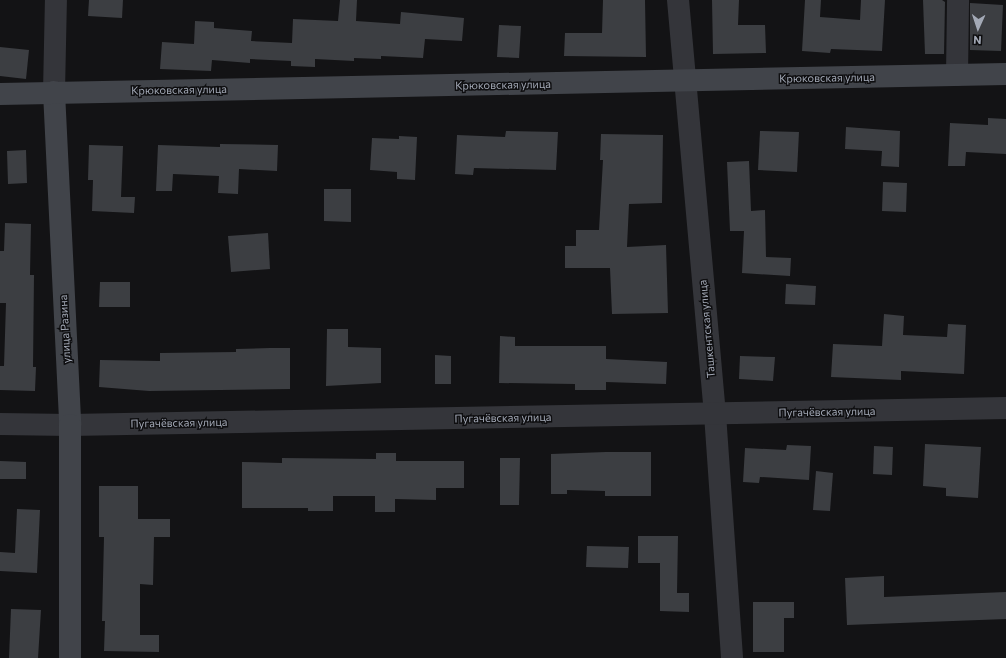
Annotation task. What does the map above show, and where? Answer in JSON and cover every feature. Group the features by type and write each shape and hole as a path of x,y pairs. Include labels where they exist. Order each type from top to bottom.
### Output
{"street":[{"name":"улица Разина","path":"56,0 54,92 70,425 70,658"},
{"name":"Ташкентская улица","path":"678,0 684,81 715,414 732,658"},
{"path":"957,76 958,0"},
{"name":"Крюковская улица","path":"0,94 1006,74"},
{"name":"Пугачёвская улица","path":"0,424 70,425 1006,408"}],"building":[{"path":"89,0 123,0 122,18 88,16"},
{"path":"340,0 357,0 356,21 400,24 401,12 464,18 462,41 425,39 423,58 381,56 381,59 354,58 354,61 315,59 315,67 291,66 291,61 250,59 250,63 212,60 211,71 160,69 162,42 194,44 195,21 214,22 214,28 252,31 251,41 292,43 293,19 338,21"},
{"path":"603,0 645,0 646,57 564,56 565,33 602,33"},
{"path":"712,0 739,0 738,25 765,25 766,53 713,54"},
{"path":"805,0 821,0 820,17 860,20 861,0 885,0 882,51 831,49 830,53 802,51"},
{"path":"923,0 942,0 945,2 944,54 925,54"},
{"path":"970,3 1003,5 1001,51 970,50"},
{"path":"499,25 521,26 519,58 497,57"},
{"path":"0,47 29,50 26,79 0,76"},
{"path":"988,118 1006,119 1006,154 966,152 965,166 948,166 950,123 988,125"},
{"path":"846,127 900,131 899,167 881,166 882,151 845,149"},
{"path":"506,131 558,132 556,170 474,168 473,175 455,174 457,135 505,137"},
{"path":"760,131 799,132 797,172 758,170"},
{"path":"601,134 663,135 662,203 629,204 627,247 666,245 668,313 612,314 610,268 565,268 565,246 576,246 576,230 599,230 603,160 600,160"},
{"path":"399,136 417,137 415,180 397,179 397,172 370,170 372,138 399,139"},
{"path":"220,144 278,145 277,171 239,169 238,194 218,193 219,176 173,174 172,191 156,191 158,145 220,147"},
{"path":"89,145 123,146 121,197 135,197 134,213 92,211 93,180 88,180"},
{"path":"26,150 27,183 8,184 7,151"},
{"path":"749,161 751,211 765,210 766,257 791,258 790,276 742,273 744,231 730,231 727,162"},
{"path":"883,182 907,183 906,212 882,211"},
{"path":"324,189 351,189 351,222 324,221"},
{"path":"5,223 31,224 30,275 34,275 33,367 36,367 35,391 0,390 0,366 4,366 6,303 0,303 0,251 4,251"},
{"path":"268,233 270,269 231,272 228,236"},
{"path":"100,282 130,282 130,307 99,307"},
{"path":"786,284 816,286 815,305 785,304"},
{"path":"884,314 904,316 903,335 947,337 948,324 966,325 964,374 901,371 901,380 831,377 833,344 882,346"},
{"path":"327,329 348,329 348,347 381,348 381,383 326,386"},
{"path":"500,336 515,337 515,346 606,346 606,359 667,362 666,384 606,382 606,390 575,390 575,384 499,383"},
{"path":"290,348 290,389 149,391 99,387 100,360 160,361 160,353 236,352 236,349"},
{"path":"435,355 451,356 451,384 435,384"},
{"path":"740,356 775,357 773,381 739,379"},
{"path":"925,444 981,447 978,498 946,496 946,488 923,486"},
{"path":"787,445 811,446 809,480 760,477 759,483 743,482 745,448 786,450"},
{"path":"874,446 893,447 892,475 873,474"},
{"path":"651,452 651,496 605,496 605,491 567,490 567,494 551,494 551,454"},
{"path":"376,453 396,453 396,461 464,461 464,488 436,488 436,500 395,499 395,512 375,512 375,496 333,496 333,511 308,511 308,508 242,508 242,462 282,463 282,458 376,459"},
{"path":"500,458 520,458 519,505 500,505"},
{"path":"0,461 26,462 26,479 0,479"},
{"path":"816,471 833,473 830,511 813,510"},
{"path":"99,486 138,486 138,519 170,519 170,537 154,537 153,585 140,584 140,635 159,635 159,652 104,651 105,621 102,621 104,537 99,537"},
{"path":"17,509 40,510 37,573 0,571 0,552 15,553"},
{"path":"638,536 678,536 677,593 689,593 689,612 660,611 660,563 638,563"},
{"path":"587,546 629,547 628,568 586,567"},
{"path":"884,576 884,597 1006,592 1006,619 847,625 845,578"},
{"path":"753,602 794,602 794,618 784,618 784,652 753,652"},
{"path":"11,609 41,610 38,658 9,658"}]}
